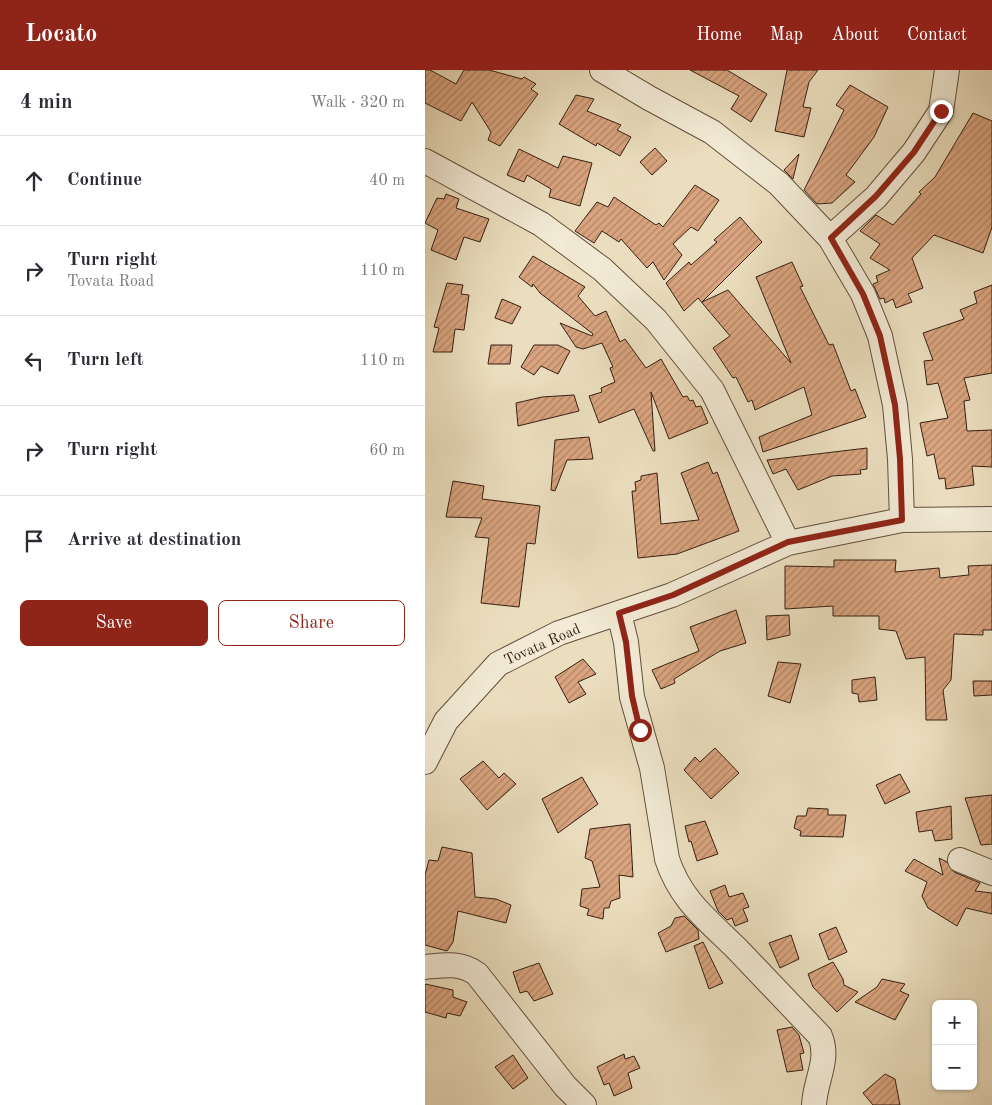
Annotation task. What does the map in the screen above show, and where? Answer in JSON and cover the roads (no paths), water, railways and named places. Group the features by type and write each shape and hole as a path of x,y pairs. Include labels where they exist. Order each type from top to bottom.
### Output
{"street":[{"path":"602,70 712,132 779,184 831,238 863,294 880,336 895,405 900,459 902,520"},
{"path":"831,238 876,196 914,152 941,111 947,70"},
{"path":"425,161 541,224 602,269 656,320 712,390 788,542"},
{"name":"Tovata Road","path":"425,762 446,721 498,664 559,633 673,595 788,542 902,520 992,519"},
{"path":"619,613 626,642 632,696 652,768 667,859 672,873 694,908 820,1036 825,1052 814,1105"},
{"path":"959,860 992,873"},
{"path":"425,967 453,964 470,969 477,974 565,1086 584,1105"}]}
